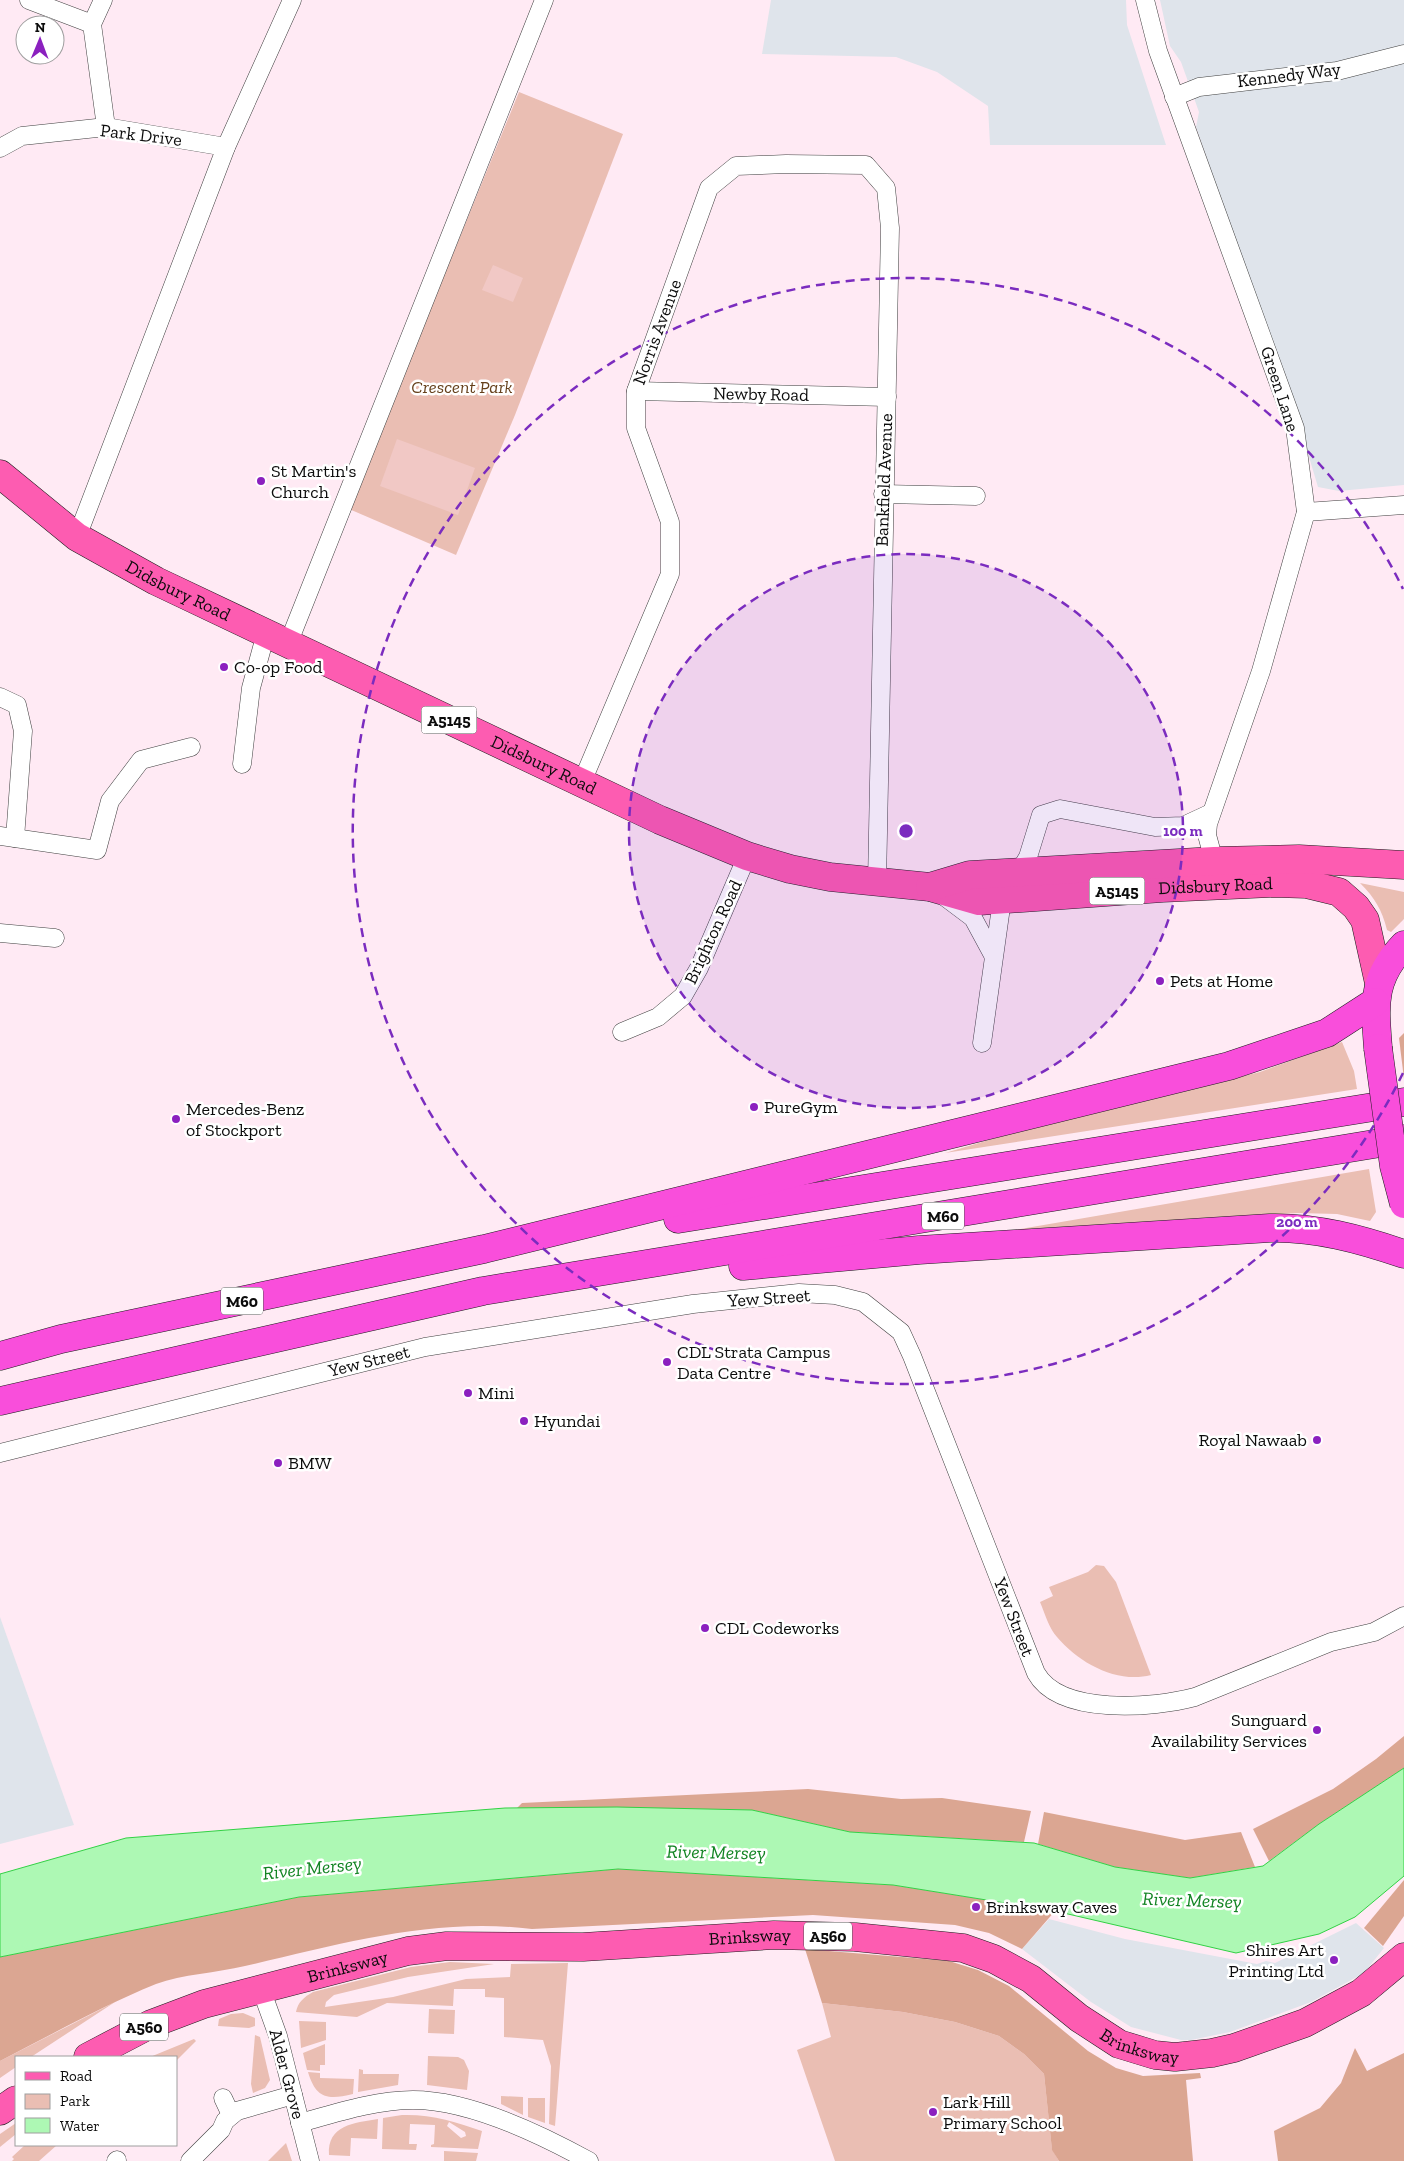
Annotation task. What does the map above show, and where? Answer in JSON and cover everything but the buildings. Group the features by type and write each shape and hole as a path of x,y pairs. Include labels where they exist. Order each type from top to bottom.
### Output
{"highway":[{"path":"1404,946 1396,954 1377,992 1378,1048 1394,1166 1404,1204"},
{"name":"M60","path":"0,1356 71,1337 484,1250 1229,1066 1326,1033 1377,992"},
{"name":"M60","path":"484,1250 1404,1102"},
{"name":"M60","path":"0,1401 482,1291 1404,1139"},
{"name":"M60","path":"482,1291 919,1250 1270,1228 1295,1228 1360,1238 1396,1252"}],"main road":[{"name":"Didsbury Road","path":"0,474 77,537 156,580 660,820 748,856 790,869 830,877 930,887 980,901 1162,888 1274,883 1306,884 1340,892 1365,920 1370,938 1377,992"},
{"name":"Didsbury Road","path":"930,887 970,875 1214,862 1299,859 1404,865"},
{"name":"Brinksway","path":"90,2056 151,2024 204,2004 408,1951 447,1946 583,1947 774,1935 917,1941 963,1948 994,1959 1031,1979 1079,2018 1119,2044 1155,2055 1184,2056 1212,2054 1243,2046 1305,2023 1361,1993 1404,1957"},
{"path":"0,2111 15,2101"}],"street":[{"path":"29,0 92,24"},
{"path":"103,0 92,24 106,128"},
{"path":"77,537 226,148 292,0"},
{"path":"242,764 251,688 277,639 544,0"},
{"name":"Green Lane","path":"1145,0 1152,32 1174,96 1295,428 1306,512 1261,671 1211,813 1207,834 1214,862"},
{"name":"Kennedy Way","path":"1174,96 1199,87 1337,71 1404,54"},
{"name":"Park Drive","path":"0,148 22,136 106,128 226,148"},
{"name":"Norris Avenue","path":"582,782 670,574 670,522 636,428 636,392 709,188 736,166 786,164"},
{"name":"Bankfield Avenue","path":"786,164 866,165 886,188 890,228 883,494 877,883"},
{"name":"Newby Road","path":"636,392 886,397"},
{"path":"883,494 976,496"},
{"path":"1306,512 1404,505"},
{"path":"0,697 17,705 23,731 7,837 97,850 110,801 141,760 191,748"},
{"path":"982,1044 1002,900 1028,857 1041,815 1050,810 1060,809 1156,828 1182,826 1211,813"},
{"name":"Brighton Road","path":"622,1032 658,1018 676,1004 687,990 699,968 748,856"},
{"path":"930,887 973,918 993,955"},
{"path":"0,933 55,938"},
{"name":"Yew Street","path":"0,1453 425,1347 693,1304 799,1293 835,1295 863,1302 901,1332 1036,1673 1041,1681 1055,1693 1089,1702 1133,1707 1174,1702 1195,1697 1331,1642 1374,1632 1404,1616"},
{"name":"Alder Grove","path":"261,1988 278,2036 310,2161"},
{"path":"190,2161 221,2130 224,2122 232,2115 246,2107 294,2095"},
{"path":"223,2098 232,2115"},
{"path":"300,2123 394,2101 444,2101 490,2115 589,2161"}],"shaded area":[{"path":"771,0 1126,0 1127,25 1166,145 990,145 988,106 937,72 896,57 762,54"},
{"path":"1160,0 1404,0 1404,485 1339,491 1318,487 1303,437 1196,127 1199,112 1181,62 1170,46"},
{"path":"493,265 523,278 513,302 482,290"},
{"path":"397,439 475,468 458,515 380,486"},
{"path":"1404,1033 1404,1079 1399,1038"},
{"path":"0,1617 74,1825 0,1844"},
{"path":"1404,1736 1404,1768 1319,1824 1269,1861 1253,1829 1333,1789 1376,1759"},
{"path":"808,1789 901,1799 942,1798 1031,1811 1024,1842 850,1832 752,1810 517,1808 522,1803"},
{"path":"1044,1812 1185,1840 1241,1832 1255,1867 1190,1878 1115,1867 1038,1844"},
{"path":"618,1869 893,1885 1055,1911 1022,1949 989,1933 955,1925 813,1915 532,1929 495,1926 459,1927 387,1935 156,1984 77,2021 0,2061 0,1957 299,1897"},
{"path":"1404,1880 1404,1916 1383,1946 1364,1928"},
{"path":"1049,1919 1125,1939 1257,1964 1266,1961 1275,1963 1356,1923 1384,1948 1364,1973 1311,2002 1230,2032 1191,2040 1181,2040 1131,2027 1091,2002 1022,1949"},
{"path":"805,1949 949,1961 978,1970 1009,1986 1088,2051 1116,2068 1143,2076 1200,2073 1201,2078 1186,2080 1193,2161 1059,2161 1052,2150 1044,2074 1024,2054 999,2036 955,2022 903,2012 822,2003"},
{"path":"1355,2048 1367,2071 1404,2053 1404,2161 1278,2161 1274,2131 1320,2108 1341,2083"}],"green space":[{"name":"Crescent Park","path":"519,92 623,134 515,415 456,555 349,509"},
{"path":"1360,883 1404,892 1404,919 1391,932 1387,930 1383,916 1374,899"},
{"path":"1342,1042 1354,1071 1357,1089 945,1153 1009,1134 1260,1072"},
{"path":"1369,1169 1376,1212 1370,1221 1337,1214 1297,1213 997,1233"},
{"path":"1096,1565 1104,1566 1116,1582 1151,1675 1125,1677 1112,1674 1087,1663 1066,1646 1049,1625 1040,1602 1053,1596 1049,1587 1088,1572"},
{"path":"450,1962 494,1964 408,1977 334,1995 326,2002 325,2007 393,1997 466,1979 510,1977 511,1964 568,1963 555,2126 549,2124 551,2066 543,2040 504,2037 504,1998 485,1997 485,1989 454,1989 453,2006 387,2003 357,2017 296,2012 302,2000 313,1992 411,1967"},
{"path":"115,2002 33,2056 15,2056 15,2068 0,2078 0,2061"},
{"name":"Lark Hill Primary School","path":"822,2003 903,2012 955,2022 999,2036 1024,2054 1044,2074 1052,2149 1059,2161 835,2161 797,2050 831,2037"},
{"path":"429,2009 455,2010 454,2034 428,2033"},
{"path":"243,2013 255,2018 255,2026 249,2028 218,2026 219,2019 231,2014"},
{"path":"299,2021 326,2022 326,2040 301,2048"},
{"path":"255,2035 260,2037 270,2080 265,2088 253,2093 251,2084"},
{"path":"194,2039 196,2041 178,2059 178,2056 152,2056"},
{"path":"325,2044 325,2065 320,2065 320,2071 307,2070 303,2053"},
{"path":"428,2056 458,2057 464,2060 469,2071 467,2090 427,2085"},
{"path":"359,2069 363,2070 363,2074 399,2074 398,2085 358,2092"},
{"path":"308,2072 320,2073 320,2078 354,2079 353,2094 337,2097 324,2095 315,2088"},
{"path":"501,2096 523,2097 523,2115 501,2104"},
{"path":"528,2098 545,2098 545,2123 528,2117"},
{"path":"402,2115 423,2116 443,2119 482,2131 478,2149 431,2147 434,2144 435,2125 410,2124 409,2144 417,2144 416,2150 382,2149 383,2118","holes":["449,2122 465,2132 466,2136 461,2138 447,2126"]},
{"path":"378,2119 377,2139 351,2138 350,2156 329,2155 332,2137 337,2131 351,2124"},
{"path":"15,2124 15,2135 0,2147 0,2134"},
{"path":"286,2143 292,2161 268,2161"},
{"path":"24,2146 56,2146 39,2161 12,2161 14,2159 12,2157"},
{"path":"444,2151 478,2153 476,2161 444,2161"}],"water":[{"name":"River Mersey","path":"1404,1768 1404,1876 1355,1917 1319,1934 1236,1953 1055,1911 893,1885 618,1869 299,1897 0,1957 0,1874 126,1838 505,1808 617,1807 752,1810 850,1832 1034,1843 1115,1867 1190,1878 1263,1866 1319,1824"}],"place":[{"name":"St Martin's Church","path":"261,481"},
{"name":"Co-op Food","path":"224,667"},
{"name":"Pets at Home","path":"1160,981"},
{"name":"PureGym","path":"754,1107"},
{"name":"Mercedes-Benz of Stockport","path":"176,1119"},
{"name":"CDL Strata Campus Data Centre","path":"667,1362"},
{"name":"Mini","path":"468,1393"},
{"name":"Hyundai","path":"524,1421"},
{"name":"Royal Nawaab","path":"1317,1440"},
{"name":"BMW","path":"278,1463"},
{"name":"CDL Codeworks","path":"705,1628"},
{"name":"Sunguard Availability Services","path":"1317,1730"},
{"name":"Brinksway Caves","path":"976,1907"},
{"name":"Shires Art Printing Ltd","path":"1334,1960"},
{"name":"Lark Hill Primary School","path":"933,2112"}]}
